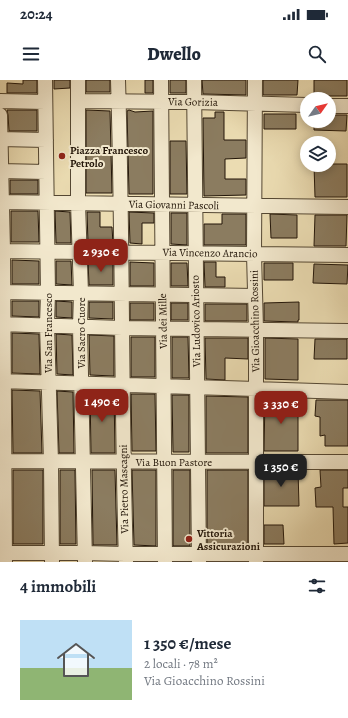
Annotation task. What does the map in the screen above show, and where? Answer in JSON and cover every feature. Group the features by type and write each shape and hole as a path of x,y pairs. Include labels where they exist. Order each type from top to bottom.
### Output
{"street":[{"name":"Via San Francesco","path":"45,80 48,293 47,325 52,557"},
{"name":"Via Sacro Cuore","path":"78,80 78,203 81,293 80,327 84,557"},
{"name":"Via Pietro Mascagni","path":"118,80 122,294 122,462 125,558"},
{"name":"Via dei Mille","path":"161,80 165,558"},
{"name":"Via Ludovico Ariosto","path":"194,80 196,388 199,558"},
{"name":"Via Gioacchino Rossini","path":"255,80 254,254 256,329 256,558"},
{"path":"0,101 45,102"},
{"name":"Via Gorizia","path":"79,101 300,105"},
{"path":"336,106 348,106"},
{"path":"0,115 3,556 256,558 348,554"},
{"path":"0,139 46,140"},
{"path":"0,171 46,172"},
{"name":"Via Giovanni Pascoli","path":"1,202 348,207"},
{"name":"Via Vincenzo Arancio","path":"1,250 348,255"},
{"path":"1,292 255,296"},
{"path":"1,324 122,328 348,331"},
{"path":"2,381 348,392"},
{"name":"Via Buon Pastore","path":"2,461 348,462"}],"building":[{"path":"23,80 37,80 37,93 7,93 7,83 23,84"},
{"path":"54,80 70,80 70,88 54,89"},
{"path":"86,80 110,80 110,92 86,92"},
{"path":"145,80 153,80 153,93 145,93"},
{"path":"170,80 186,80 186,93 170,93"},
{"path":"202,80 246,80 246,95 203,94"},
{"path":"263,80 298,80 297,95 263,95"},
{"path":"314,80 347,80 347,96 336,96 336,92 314,92"},
{"path":"7,110 37,110 37,131 9,131"},
{"path":"86,110 110,111 112,193 86,193"},
{"path":"129,110 135,112 153,111 153,194 129,194 127,111"},
{"path":"215,112 224,112 224,140 246,140 246,158 225,159 225,179 246,179 246,195 204,196 203,118 215,118"},
{"path":"264,114 296,114 296,129 264,129"},
{"path":"336,115 347,115 346,131 314,130 314,128 336,128"},
{"path":"170,141 186,141 187,194 170,194"},
{"path":"336,164 347,164 347,197 315,197 314,172 336,172"},
{"path":"10,180 38,180 38,194 10,194"},
{"path":"11,211 38,211 39,242 11,242"},
{"path":"55,211 70,212 71,243 56,243"},
{"path":"87,212 100,212 100,227 112,227 113,244 88,243"},
{"path":"129,212 154,213 154,223 142,223 142,244 130,243"},
{"path":"171,213 187,213 187,245 171,244"},
{"path":"222,214 246,214 246,245 204,245 204,224 222,224"},
{"path":"270,214 297,215 297,238 271,238"},
{"path":"315,215 347,215 346,246 314,246"},
{"path":"12,260 39,261 39,284 12,284"},
{"path":"56,261 71,261 72,285 56,284"},
{"path":"88,261 113,262 113,285 89,285"},
{"path":"130,262 154,263 154,286 130,286"},
{"path":"204,262 216,262 216,277 225,277 225,287 205,287"},
{"path":"171,263 187,263 188,286 171,286"},
{"path":"264,263 293,263 293,280 264,280"},
{"path":"314,264 348,265 347,284 313,283"},
{"path":"12,301 39,301 39,317 12,316"},
{"path":"56,301 72,302 72,318 56,317"},
{"path":"89,302 113,302 113,319 89,318"},
{"path":"299,302 298,322 264,321 264,303"},
{"path":"130,303 154,303 154,320 130,320"},
{"path":"171,303 188,303 188,320 171,320"},
{"path":"205,304 247,304 247,321 205,321"},
{"path":"12,333 39,334 40,374 12,373"},
{"path":"56,334 72,335 73,375 57,374"},
{"path":"89,335 114,336 114,376 90,375"},
{"path":"131,337 155,337 155,377 131,377"},
{"path":"172,337 188,337 189,378 172,378"},
{"path":"205,338 248,338 248,359 225,358 225,380 206,379"},
{"path":"265,338 298,339 298,380 265,379"},
{"path":"315,339 347,339 347,359 314,359"},
{"path":"12,390 40,391 42,453 13,453"},
{"path":"57,391 73,392 74,453 59,453"},
{"path":"90,392 114,393 115,453 91,453"},
{"path":"131,394 155,394 156,451 132,451"},
{"path":"172,395 189,395 189,452 173,452"},
{"path":"206,396 248,397 248,453 206,453"},
{"path":"265,398 298,399 298,451 264,451"},
{"path":"316,400 348,400 348,446 325,446 325,435 320,436 320,417 315,416"},
{"path":"13,470 43,470 43,544 13,544"},
{"path":"60,470 75,470 76,544 60,544"},
{"path":"92,470 115,470 117,545 93,545"},
{"path":"132,470 156,470 156,546 134,545"},
{"path":"173,470 190,470 190,546 173,546"},
{"path":"207,470 248,470 248,544 207,545"},
{"path":"264,470 298,470 299,506 264,506"},
{"path":"320,470 348,470 348,488 343,488 343,507 348,507 348,543 334,544 333,507 316,507 315,488 321,487"},
{"path":"264,525 283,525 284,544 264,544"}],"place":[{"name":"Piazza Francesco Petrolo","path":"62,156"},
{"name":"Vittoria Assicurazioni","path":"189,539"}]}
